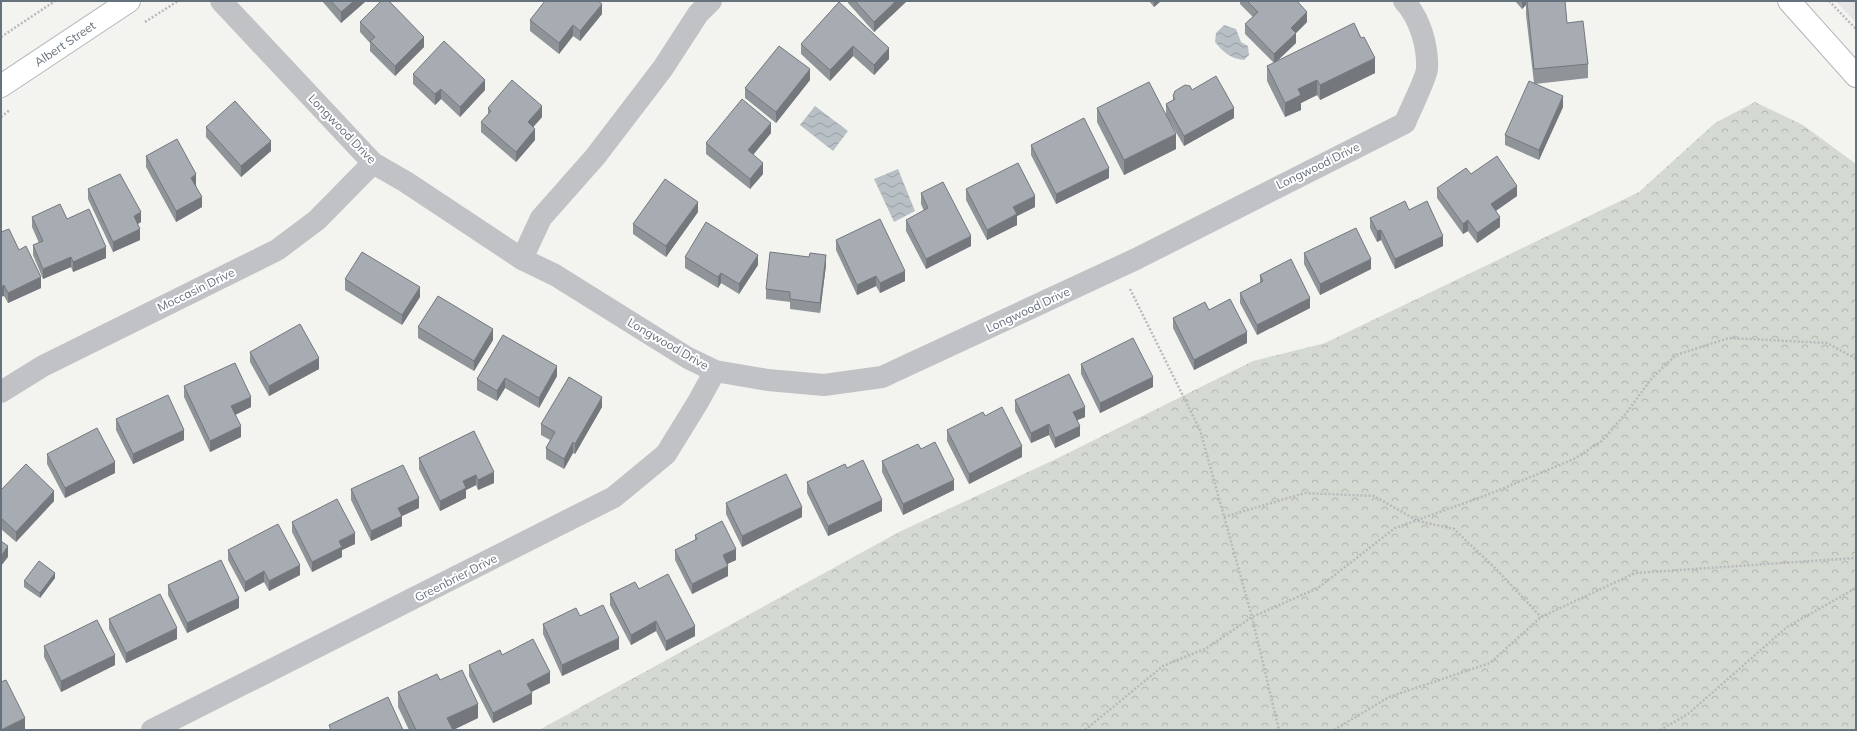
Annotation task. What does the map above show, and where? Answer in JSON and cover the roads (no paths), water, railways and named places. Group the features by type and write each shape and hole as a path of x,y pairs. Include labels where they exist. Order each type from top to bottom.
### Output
{"street":[{"name":"Albert Street","path":"1,86 129,1"},
{"name":"Longwood Drive","path":"221,1 373,163 406,182 522,259 555,275 688,358 715,371 768,380 824,385 882,377 1118,268 1405,123 1427,70 1424,39 1411,8 1404,1"},
{"path":"522,259 541,218 595,157 663,68 698,14 711,1"},
{"path":"1789,1 1856,76"},
{"name":"Moccasin Drive","path":"1,392 43,366 276,250 317,220 373,163"},
{"name":"Greenbrier Drive","path":"152,730 614,497 666,454 715,371"}],"water":[{"path":"1224,25 1236,29 1241,42 1248,46 1249,55 1244,60 1235,58 1228,54 1215,42 1216,33"},
{"path":"815,106 848,131 833,151 800,125"},
{"path":"898,169 915,211 894,222 874,179"}]}
